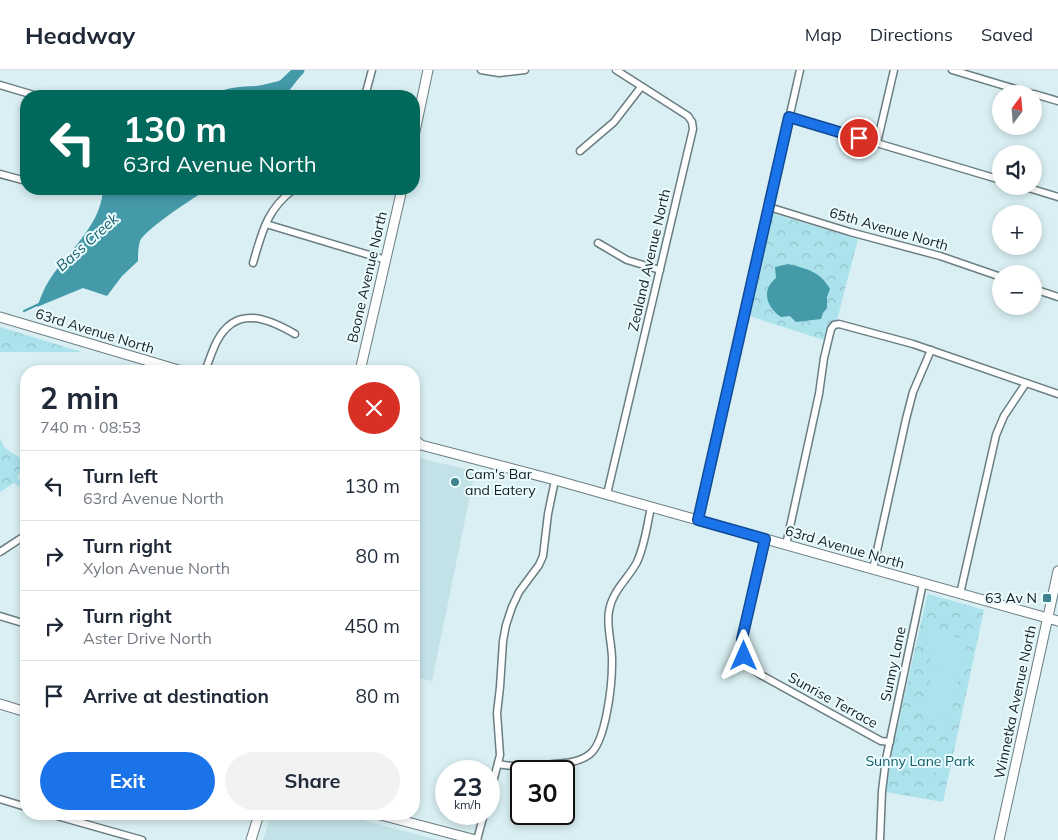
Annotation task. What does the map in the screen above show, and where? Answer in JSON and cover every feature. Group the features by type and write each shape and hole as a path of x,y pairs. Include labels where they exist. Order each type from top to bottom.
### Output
{"street":[{"path":"367,90 372,70"},
{"path":"420,108 428,70"},
{"path":"481,70 500,73 525,70"},
{"name":"Zealand Avenue North","path":"607,494 693,129 692,122 688,116 616,70"},
{"path":"698,520 800,70"},
{"path":"877,143 894,70"},
{"path":"952,70 1003,85"},
{"path":"0,85 20,91"},
{"path":"580,150 617,118 641,87"},
{"path":"1042,97 1058,101"},
{"path":"789,117 992,177"},
{"path":"0,174 20,179"},
{"path":"1042,192 1058,197"},
{"path":"253,263 266,224 274,208 286,195"},
{"name":"Boone Avenue North","path":"361,365 401,195"},
{"name":"65th Avenue North","path":"769,207 850,232 940,256 992,274"},
{"path":"266,224 386,260"},
{"path":"598,243 627,260 660,270"},
{"path":"1042,292 1058,297"},
{"name":"63rd Avenue North","path":"0,317 152,365"},
{"path":"208,365 219,338 228,326 237,321 246,318 265,320 295,334"},
{"path":"786,545 819,394 831,328 834,325 839,324 931,350 1058,394"},
{"path":"873,569 906,419 914,392 931,350"},
{"path":"960,594 996,435 1004,416 1026,383"},
{"name":"63rd Avenue North","path":"420,445 607,494 1058,622"},
{"path":"498,760 500,745 497,713 506,624 519,592 539,565 543,556 548,514 556,480"},
{"path":"500,764 526,768 582,760 590,755 600,741 612,679 609,610 613,598 640,555 651,507"},
{"path":"0,552 20,539"},
{"name":"Sunrise Terrace","path":"765,539 742,639 742,649 748,664 761,675 881,741 890,742"},
{"name":"Winnetka Avenue North","path":"999,840 1058,571"},
{"name":"Sunny Lane","path":"880,840 883,772 923,583"},
{"path":"0,616 20,622"},
{"path":"0,704 20,710"},
{"path":"0,799 20,805"},
{"path":"71,820 142,840"},
{"path":"251,840 257,820"},
{"path":"397,820 457,838 477,840 481,825"}],"shaded area":[{"path":"420,458 475,471 432,681 420,678"},
{"path":"269,820 362,820 438,840 263,840"}],"green space":[{"path":"771,213 858,239 837,320 829,324 824,340 749,316"},
{"path":"0,327 82,352 0,352"},
{"path":"0,439 5,448 20,458 20,473 17,478 20,480 20,487 14,483 0,492"},
{"name":"Sunny Lane Park","path":"929,594 984,610 943,802 886,792 890,760"},
{"path":"924,629 964,639 967,644 949,722 922,715 933,669 938,670 927,651"},
{"path":"913,753 923,755 919,776 910,774"},
{"path":"927,756 936,757 933,779 923,777"}],"water":[{"path":"297,73 302,74 290,90 223,90 256,86 282,80"},
{"path":"102,195 199,195 171,213 144,236 139,244 138,261 122,276 107,296 83,288 37,307 50,279 83,237 97,215"},
{"path":"788,264 817,274 830,289 827,297 827,308 821,319 796,322 790,316 781,317 769,303 767,293 771,283 776,278 775,267"}],"waterway":[{"name":"Bass Creek","path":"278,90 299,70"},
{"name":"Bass Creek","path":"24,311 39,304"}],"place":[{"name":"Cam's Bar and Eatery","path":"455,482"},
{"name":"63 Av N","path":"1047,598"}],"route":[{"path":"744,656 742,639 765,539 698,520 789,117 859,138"}]}
